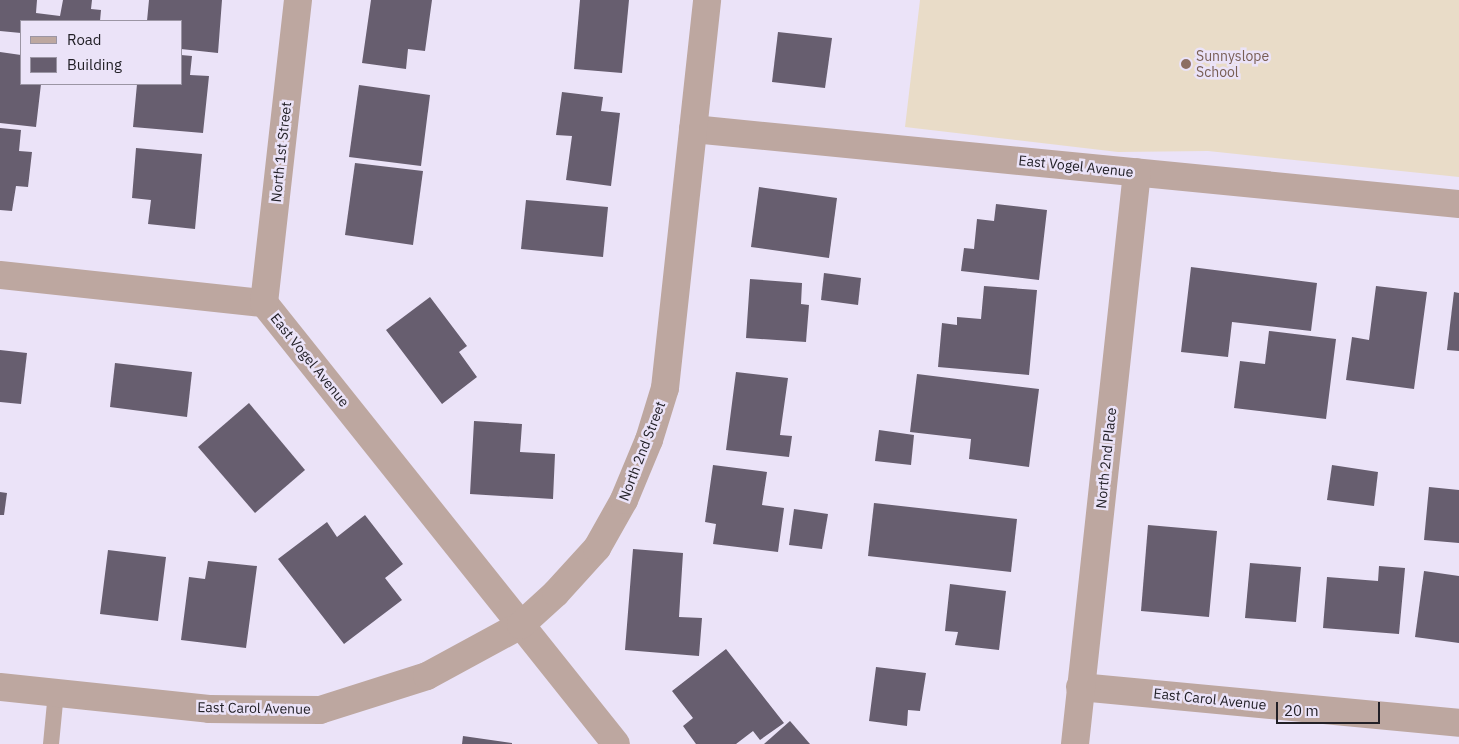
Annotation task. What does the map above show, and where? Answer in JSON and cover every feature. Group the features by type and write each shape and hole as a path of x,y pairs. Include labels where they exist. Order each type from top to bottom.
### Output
{"street":[{"name":"North 1st Street","path":"264,303 298,0"},
{"name":"North 2nd Street","path":"521,626 597,548 624,500 649,440 665,388 708,0"},
{"name":"East Vogel Avenue","path":"693,129 1459,204"},
{"name":"North 2nd Place","path":"1075,744 1137,172"},
{"name":"East Vogel Avenue","path":"0,275 264,303 521,626"},
{"name":"East Carol Avenue","path":"0,686 209,708 320,710 427,676 521,626"},
{"path":"521,626 616,744"},
{"name":"East Carol Avenue","path":"1080,687 1459,723"}],"lane":[{"path":"51,744 56,692"}],"shaded area":[{"name":"Sunnyslope School","path":"920,0 1459,0 1459,177 1208,151 1118,152 905,127"}],"building":[{"path":"0,0 37,0 36,13 60,16 63,0 92,0 91,9 101,10 100,20 20,20 20,33 0,31"},
{"path":"149,0 222,0 218,53 182,49 182,20 147,20"},
{"path":"371,0 432,0 425,51 408,49 406,69 362,63"},
{"path":"580,0 629,0 622,73 574,69"},
{"path":"778,32 832,38 825,88 772,82"},
{"path":"0,52 20,55 20,85 41,85 36,127 0,123"},
{"path":"182,55 192,56 190,75 209,76 203,133 133,127 137,85 182,85"},
{"path":"359,85 430,95 421,166 349,157"},
{"path":"562,92 603,97 601,111 620,113 611,186 566,180 572,136 556,135"},
{"path":"0,128 21,130 19,151 32,152 28,187 16,186 12,211 0,210"},
{"path":"136,148 202,154 195,229 148,224 151,200 132,198"},
{"path":"355,163 423,171 413,245 345,235"},
{"path":"759,187 837,198 829,258 751,247"},
{"path":"526,200 608,207 603,257 521,249"},
{"path":"996,204 1047,210 1039,280 961,271 964,248 974,249 977,219 994,221"},
{"path":"1191,267 1317,283 1311,331 1232,322 1228,357 1181,352"},
{"path":"824,273 861,278 858,305 821,300"},
{"path":"750,279 802,283 801,304 809,305 806,342 746,338"},
{"path":"984,286 1037,290 1029,375 938,367 942,323 957,325 957,317 981,319"},
{"path":"1376,286 1427,292 1414,389 1346,380 1352,337 1369,340"},
{"path":"1454,292 1459,293 1459,351 1447,350"},
{"path":"430,297 467,346 459,352 477,377 442,404 386,330"},
{"path":"1269,331 1336,339 1326,419 1234,408 1240,361 1265,364"},
{"path":"0,350 27,353 21,404 0,402"},
{"path":"115,363 192,372 187,417 110,407"},
{"path":"736,372 788,378 780,435 792,436 789,457 726,450"},
{"path":"917,374 1039,389 1029,467 969,459 971,439 910,432"},
{"path":"249,403 305,470 255,513 198,447"},
{"path":"474,421 522,424 520,452 555,454 553,499 470,494"},
{"path":"879,430 914,435 911,465 875,461"},
{"path":"713,465 767,472 762,505 784,508 778,552 713,544 716,524 705,522"},
{"path":"1332,465 1378,472 1374,506 1327,500"},
{"path":"1429,487 1459,490 1459,543 1424,540"},
{"path":"0,492 7,493 4,515 0,515"},
{"path":"874,503 1017,519 1011,572 868,556"},
{"path":"794,509 828,514 822,549 789,545"},
{"path":"365,515 403,564 385,578 402,600 344,644 278,559 327,522 337,537"},
{"path":"1148,525 1217,531 1209,617 1141,611"},
{"path":"633,549 683,553 679,617 702,618 699,656 625,650"},
{"path":"108,550 166,557 158,621 100,614"},
{"path":"208,561 257,566 246,648 181,640 189,577 205,579"},
{"path":"1250,563 1301,567 1296,622 1245,618"},
{"path":"1379,566 1405,568 1399,634 1323,628 1327,577 1378,581"},
{"path":"1424,571 1459,576 1459,643 1415,637"},
{"path":"950,584 1006,591 999,650 955,645 958,632 945,631"},
{"path":"726,649 784,723 760,740 753,731 736,744 696,744 683,726 693,718 672,691"},
{"path":"876,667 926,673 920,711 908,710 907,726 869,721"},
{"path":"790,721 810,744 764,744"},
{"path":"463,736 512,743 512,744 462,744"}],"place":[{"name":"Sunnyslope School","path":"1186,64"}]}
